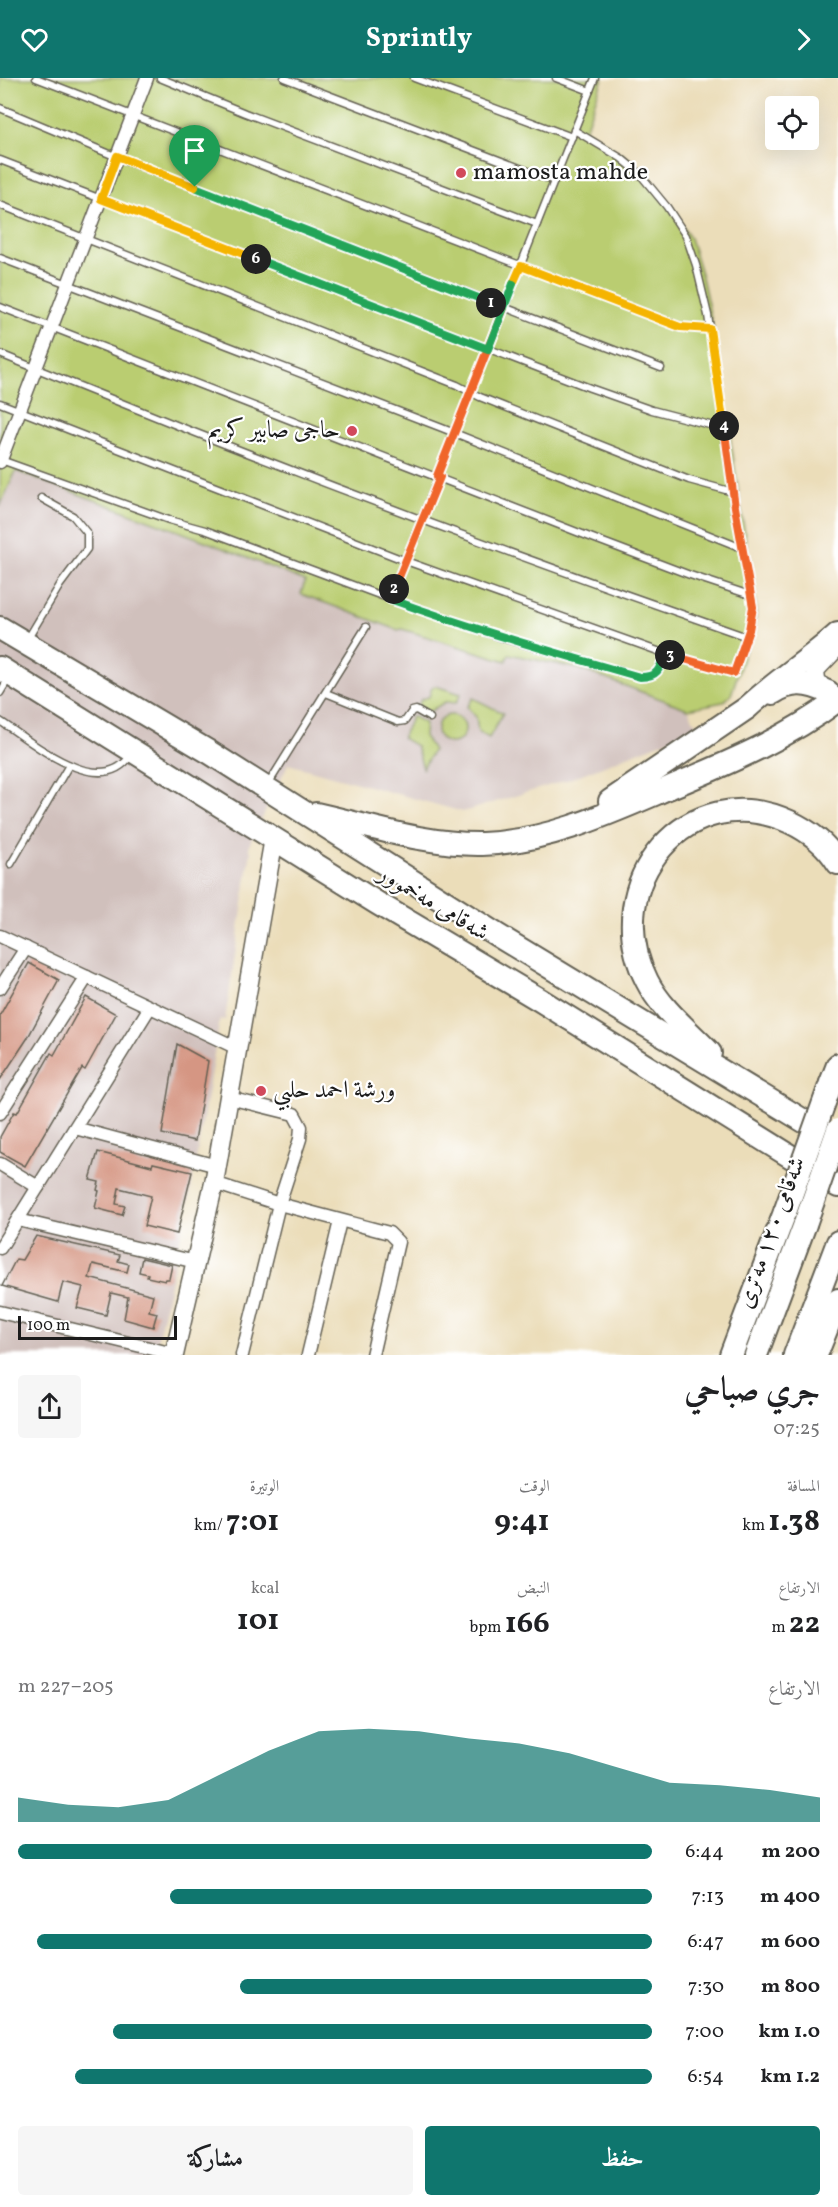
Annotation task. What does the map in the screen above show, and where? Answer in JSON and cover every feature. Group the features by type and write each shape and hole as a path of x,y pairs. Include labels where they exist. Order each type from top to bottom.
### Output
{"highway":[{"name":"شەقامی مەخموور","path":"0,628 209,752 487,928 838,1142"},
{"path":"747,708 838,634"},
{"name":"شەقامی مەخموور","path":"4,678 134,751 838,1186"},
{"path":"297,809 418,838 449,842 498,843 547,833 592,820 735,760 796,728 830,694 799,683 786,685 747,708 617,797 584,816 547,833"},
{"path":"734,1077 662,1005 646,980 635,952 632,932 634,902 642,876 652,858 679,831 710,816 738,811 765,813 792,823 816,838 838,863"},
{"path":"731,1355 835,1074"},
{"name":"شەقامی ١٢٠ مەتری","path":"756,1355 838,1130"},
{"path":"795,1355 837,1245"},
{"path":"816,1355 838,1300"},
{"path":"824,1355 828,1323"}],"street":[{"path":"0,461 147,78"},
{"path":"830,694 816,680 815,670 838,647"},
{"path":"0,1312 174,1354 216,1174 274,838"},
{"path":"0,936 237,1048"},
{"path":"0,988 26,948"},
{"path":"0,1113 87,977"},
{"path":"0,1248 150,1007"},
{"path":"229,1098 294,1114 301,1127 300,1139 279,1204 242,1355"},
{"path":"75,1128 216,1174 279,1204 389,1233 398,1242 372,1355"},
{"path":"0,1164 38,1187"},
{"path":"18,1220 196,1262"},
{"path":"308,1355 340,1221"}],"lane":[{"path":"36,78 680,327 710,329"},
{"path":"160,78 245,113 537,224"},
{"path":"284,78 554,181"},
{"path":"0,403 406,561 703,666 734,673 753,616 710,329 690,246 667,207 633,166 573,134 414,78"},
{"path":"556,78 590,91"},
{"path":"390,599 595,78"},
{"path":"0,108 117,156 661,368"},
{"path":"0,160 652,410 725,429"},
{"path":"0,205 457,385 470,393 688,480 733,492"},
{"path":"0,258 454,433 742,548"},
{"path":"0,307 595,539 750,595"},
{"path":"0,354 422,519 610,590 747,637"},
{"path":"0,461 169,520 205,530 390,599 506,639 640,677 655,675 660,670 665,653"},
{"path":"25,643 60,585 87,549 87,533 73,516 41,498"},
{"path":"266,789 366,627"},
{"path":"326,693 398,722 405,721 412,711 416,710 430,718"},
{"path":"0,721 82,771 109,772 126,762 134,751"},
{"path":"11,864 69,765"}],"shaded area":[{"path":"16,471 205,541 305,582 301,594 397,630 402,629 506,661 508,653 579,669 688,709 698,728 567,780 463,812 288,764 250,843 251,851 225,1020 220,1019 190,1195 154,1355 0,1355 0,506"}],"green space":[{"path":"0,78 603,78 585,130 634,162 652,182 690,238 702,277 715,337 756,608 756,618 731,695 723,702 688,709 579,669 509,654 506,661 402,629 398,630 301,594 305,581 205,541 16,471 0,506"},
{"path":"432,687 461,694 456,703 445,702 429,712 418,707 421,699 429,697"},
{"path":"473,698 503,713 489,738 478,732 476,717 467,707"},
{"path":"451,715 461,719 465,729 461,739 451,743 441,739 437,729 441,719"},
{"path":"412,716 425,723 424,736 433,750 423,768 416,746 402,738"}],"building":[{"path":"29,963 59,980 27,1039 0,1080 0,1015"},
{"path":"86,997 116,1014 85,1070 82,1068 25,1166 0,1152 0,1137 14,1112 17,1113 51,1053 54,1055"},
{"path":"177,1044 208,1061 195,1141 162,1134"},
{"path":"98,1152 152,1166 153,1163 192,1172 177,1234 144,1226 151,1196 119,1188 116,1204 125,1206 122,1215 95,1208 99,1182 90,1180"},
{"path":"36,1236 120,1255 118,1261 129,1264 127,1272 93,1264 89,1278 153,1295 149,1311 157,1313 153,1327 124,1319 128,1297 111,1293 106,1315 77,1308 83,1287 63,1282 58,1302 2,1286 16,1259 22,1260"},
{"path":"142,1258 172,1265 169,1279 165,1281 147,1277 148,1274 139,1272"}],"place":[{"name":"mamosta mahde","path":"461,173"},
{"name":"حاجی صابیر کریم","path":"352,431"},
{"name":"ورشة احمد حلبي","path":"261,1091"}],"route":[{"path":"195,187 117,156 101,199 363,302 488,349 521,266 680,327 710,329 735,507 753,607 749,630 734,673 703,666 665,653 660,670 655,675 640,677 506,639 390,599 440,477 437,476 504,308 195,187"}]}
